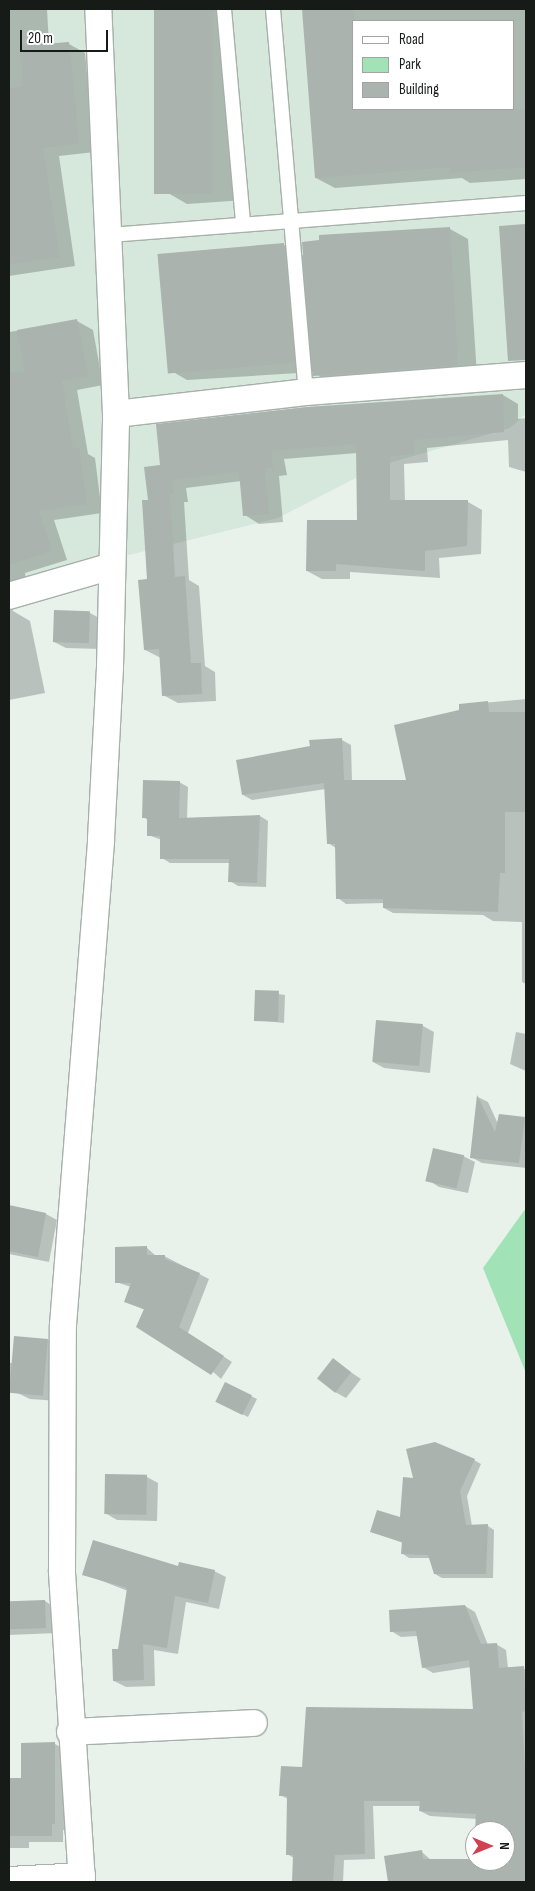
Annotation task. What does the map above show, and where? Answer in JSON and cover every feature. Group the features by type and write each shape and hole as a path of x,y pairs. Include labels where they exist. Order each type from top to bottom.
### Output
{"street":[{"path":"9,1880 82,1879 70,1732 62,1571 63,1325 101,839 112,566 116,414 110,235 98,9"},
{"path":"116,414 306,392 526,375"},
{"path":"9,596 112,566"},
{"path":"70,1732 254,1723"}],"lane":[{"path":"224,9 243,223"},
{"path":"273,9 306,392"},
{"path":"110,235 243,223 526,203"}],"shaded area":[{"path":"9,9 526,9 526,414 510,428 379,466 278,518 36,578 9,581"}],"green space":[{"path":"526,1208 526,1373 483,1268"}],"building":[{"path":"154,9 213,9 213,194 154,194"},
{"path":"302,9 354,9 354,20 352,20 352,110 526,109 526,167 450,173 450,167 315,178"},
{"path":"69,42 79,144 43,148 60,257 9,264 9,88 23,86 20,46"},
{"path":"526,224 526,360 508,361 499,226"},
{"path":"450,227 458,365 313,376 302,242 319,240 319,235"},
{"path":"284,243 294,363 168,374 157,254"},
{"path":"77,319 88,376 62,381 73,449 79,448 87,504 39,511 52,551 9,565 9,373 25,371 17,330"},
{"path":"503,394 504,432 413,440 414,454 390,456 390,500 468,500 467,546 425,551 425,571 336,564 336,571 306,571 307,520 357,520 356,444 271,451 273,468 265,469 269,514 243,516 239,472 172,480 174,494 170,494 175,577 185,576 191,663 201,663 202,694 162,696 159,649 144,650 138,580 147,579 142,500 148,500 144,467 160,465 156,424 307,407"},
{"path":"54,610 90,611 89,643 53,642"},
{"path":"488,701 489,712 526,712 526,812 505,812 505,873 500,873 498,912 383,908 383,899 336,899 335,844 327,844 324,783 242,795 236,760 310,746 309,740 342,738 344,780 406,780 394,725 459,710 459,704"},
{"path":"143,780 180,781 179,818 260,815 257,883 228,882 229,859 160,859 160,836 147,836 147,818 142,818"},
{"path":"255,990 279,991 278,1022 254,1021"},
{"path":"376,1020 423,1024 419,1066 372,1062"},
{"path":"477,1095 495,1132 499,1114 525,1117 519,1163 470,1158"},
{"path":"433,1148 464,1155 457,1188 425,1181"},
{"path":"9,1205 46,1213 38,1257 9,1251"},
{"path":"147,1246 147,1255 165,1255 165,1259 200,1273 179,1327 224,1356 211,1375 136,1327 144,1309 124,1302 131,1283 115,1283 115,1247"},
{"path":"14,1336 48,1339 43,1396 9,1393"},
{"path":"333,1358 351,1372 335,1393 317,1378"},
{"path":"225,1382 252,1395 242,1415 215,1402"},
{"path":"435,1442 475,1459 460,1491 466,1525 488,1524 486,1574 434,1574 428,1555 401,1554 402,1542 370,1532 377,1510 400,1517 403,1477 413,1478 406,1449"},
{"path":"105,1474 147,1475 146,1515 104,1514"},
{"path":"93,1540 178,1566 179,1562 215,1570 208,1603 175,1596 167,1648 143,1644 144,1680 113,1681 112,1649 118,1649 127,1588 82,1575"},
{"path":"45,1600 46,1628 10,1629 9,1601"},
{"path":"465,1605 481,1644 497,1643 499,1668 524,1666 526,1711 522,1712 526,1788 526,1882 388,1882 384,1856 422,1850 423,1859 465,1859 465,1871 515,1871 515,1821 476,1821 476,1814 419,1811 420,1801 364,1801 365,1854 335,1855 333,1882 292,1882 293,1855 286,1855 287,1796 279,1796 281,1766 302,1767 306,1707 473,1709 469,1660 422,1668 416,1631 390,1632 389,1610"},
{"path":"55,1742 55,1824 52,1824 52,1836 9,1836 9,1778 21,1778 21,1743"}]}
